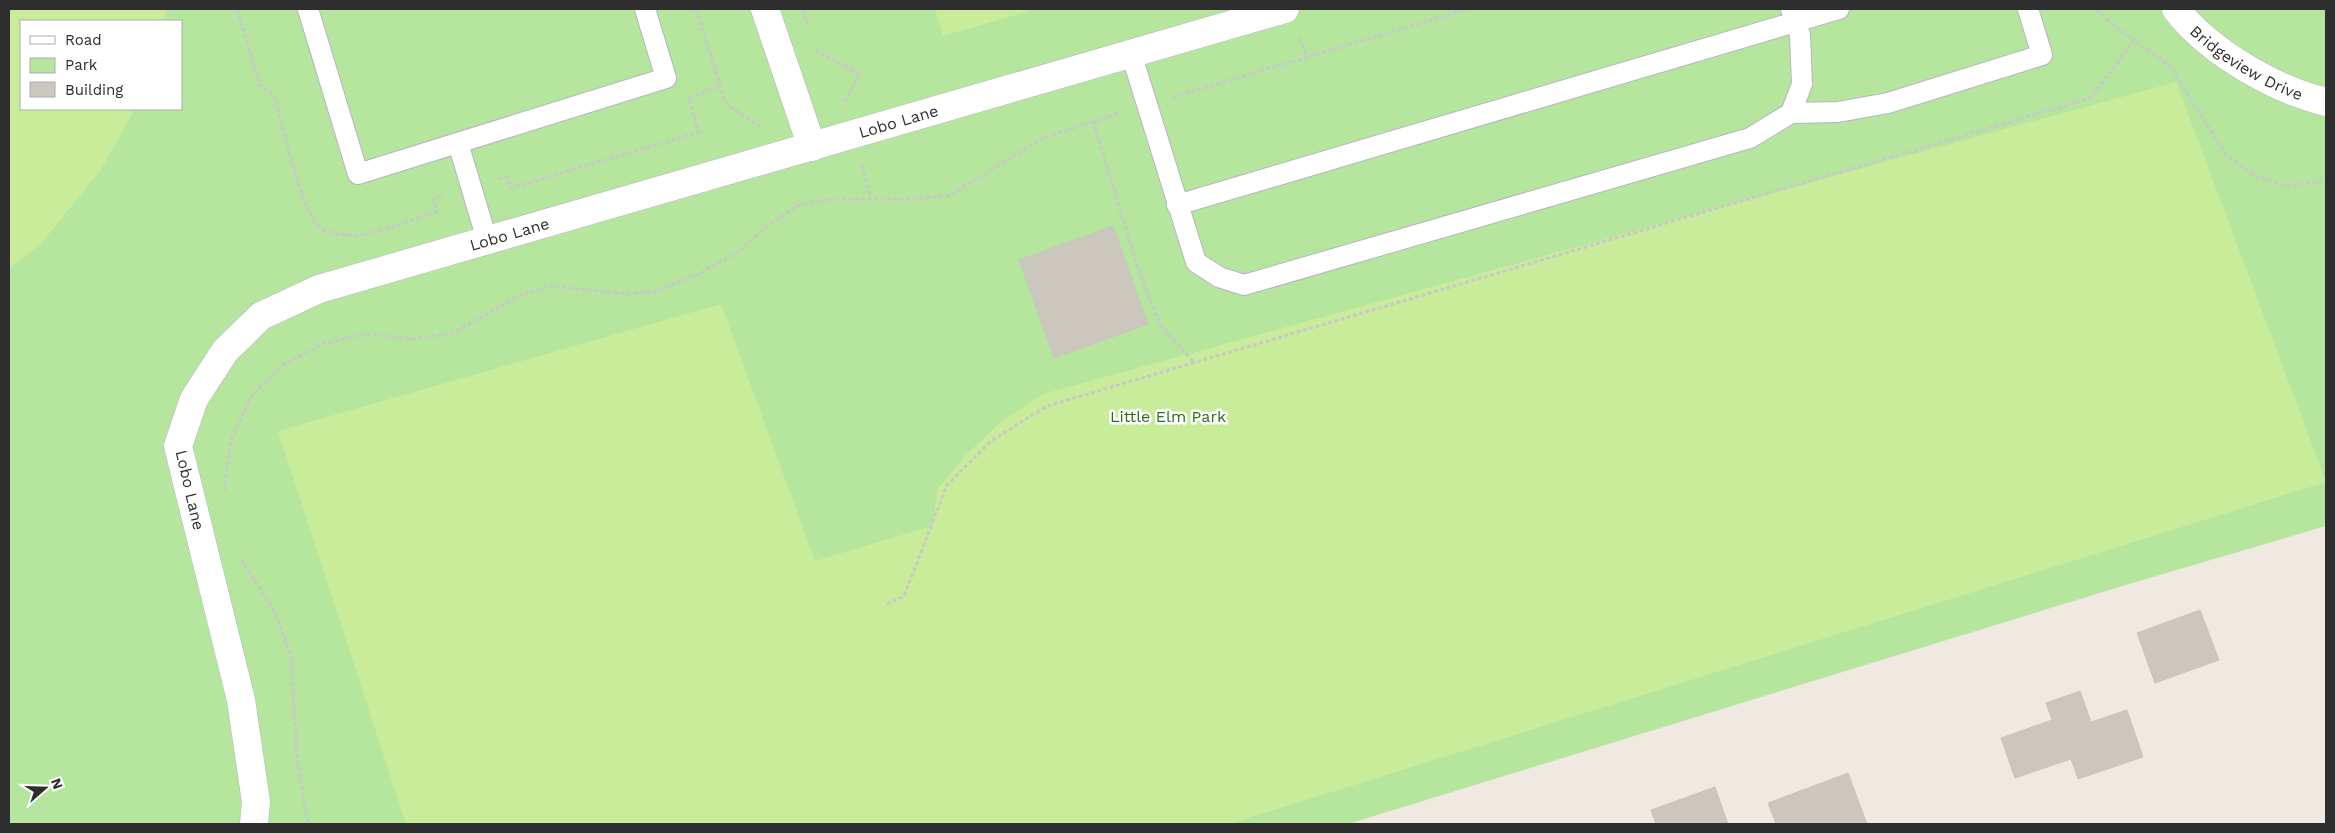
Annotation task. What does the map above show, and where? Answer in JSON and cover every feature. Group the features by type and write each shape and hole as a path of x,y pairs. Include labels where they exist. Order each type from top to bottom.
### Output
{"street":[{"path":"766,9 812,147"},
{"name":"Lobo Lane","path":"254,824 256,802 241,700 178,446 194,399 224,351 261,316 319,289 1285,9"},
{"name":"Bridgeview Drive","path":"2176,9 2186,22 2242,68 2312,99 2326,102"}],"lane":[{"path":"308,9 358,174 666,78 645,9"},
{"path":"1177,205 1793,15 1839,9"},
{"path":"1131,53 1196,262 1219,277 1244,285 1750,138 1791,113 1838,112 1888,103 2042,54 2028,9"},
{"path":"1791,113 1802,84 1800,35 1793,15"},
{"path":"458,143 487,240"}],"path":[{"path":"803,9 810,35"},
{"path":"224,492 231,440 252,395 283,365 322,344 365,334 414,339 453,333 520,295 550,286 627,294 656,292 699,274 735,254 768,226 797,206 830,199 917,199 952,194 1041,139 1147,104 1469,9"},
{"path":"2097,9 2108,21 2170,66 2226,155 2254,175 2286,186 2326,180"},
{"path":"887,604 904,596 948,485 992,441 1047,406 1193,361 2091,98 2135,39"},
{"path":"813,44 815,52 860,74 844,102"},
{"path":"1093,121 1140,271 1160,325 1193,361"},
{"path":"240,556 248,572 275,612 291,656 297,758 308,824"}],"green space":[{"name":"Little Elm Park","path":"9,9 2326,9 2326,526 2129,584 1348,824 9,824"},
{"path":"9,9 167,9 164,20 20,20 20,110 134,110 100,171 39,246 9,268"},
{"path":"935,9 1036,9 943,36"},
{"path":"2176,82 2326,482 1229,824 406,824 278,431 721,304 815,561 932,526 938,488 967,454 1001,422 1043,394"}],"building":[{"path":"1113,226 1148,324 1054,358 1019,260"},
{"path":"2200,610 2219,660 2155,683 2137,633"},
{"path":"2080,691 2091,722 2127,710 2143,757 2078,779 2071,759 2015,778 2001,738 2052,720 2046,703"},
{"path":"1848,773 1867,824 1776,824 1768,803"},
{"path":"1715,787 1728,824 1656,824 1651,810"}]}
